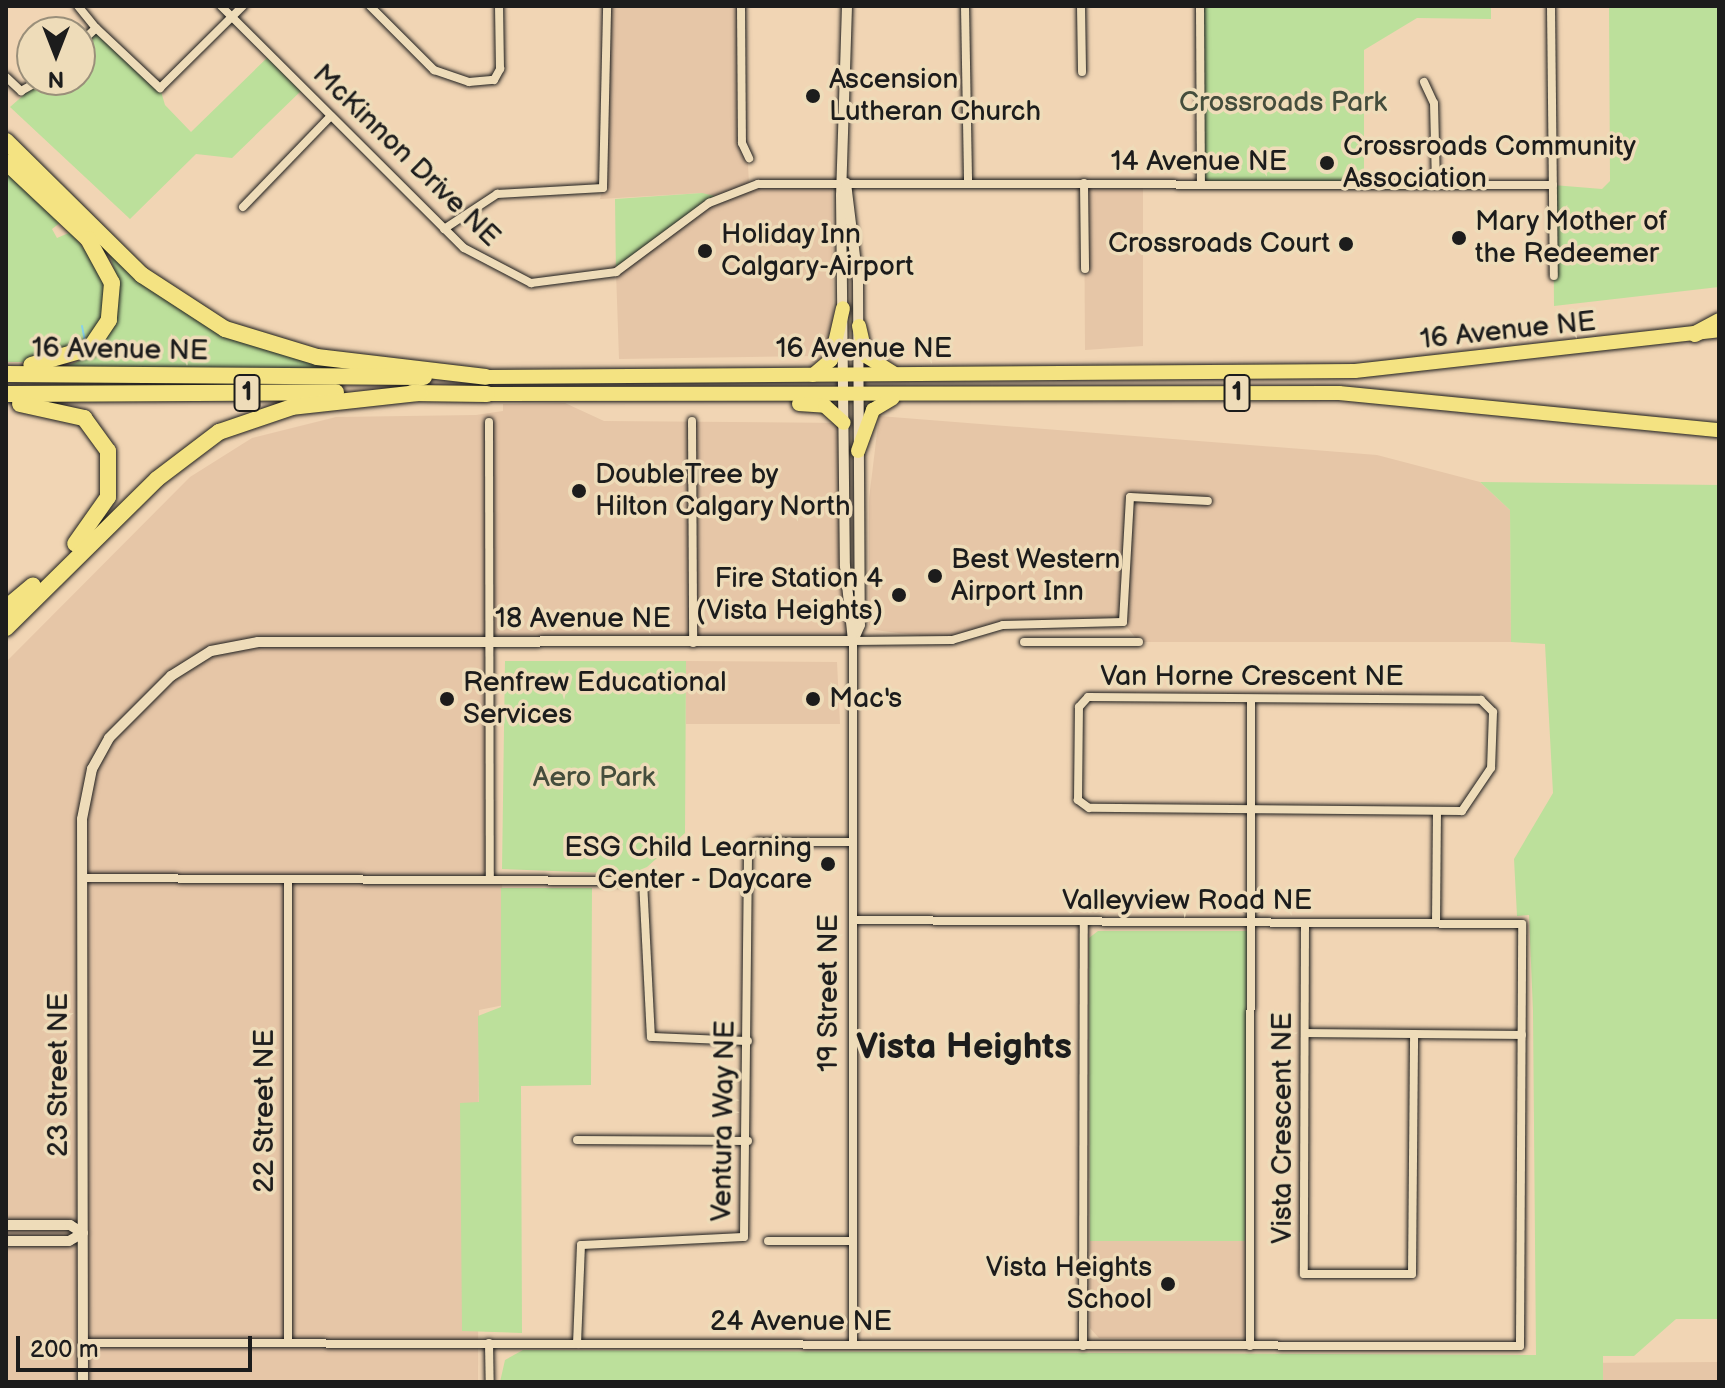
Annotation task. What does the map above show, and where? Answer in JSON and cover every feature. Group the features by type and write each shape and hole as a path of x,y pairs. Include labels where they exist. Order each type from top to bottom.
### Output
{"highway":[{"path":"6,141 142,275 225,329 317,357 486,377"},
{"path":"6,162 94,246 113,294 105,330 81,355 6,366"},
{"path":"813,375 831,360 843,308"},
{"path":"1695,334 1719,321"},
{"path":"859,326 866,356 897,375"},
{"name":"16 Avenue NE","path":"6,374 486,377 1391,369 1719,330"},
{"path":"6,628 157,479 219,432 292,407 419,393"},
{"name":"16 Avenue NE","path":"6,394 902,396 1339,393 1719,430"},
{"path":"700,395 716,403 825,406 844,423"},
{"path":"858,451 873,410 902,396"},
{"path":"6,404 84,418 104,441 112,474 93,525 6,608"}],"street":[{"name":"McKinnon Drive NE","path":"221,6 444,229 507,275 573,283 628,266 734,190 846,183"},
{"path":"96,28 160,88 243,6"},
{"path":"370,6 434,70 469,82 494,80 500,69 499,6"},
{"path":"444,229 497,194 603,188 607,6"},
{"path":"741,6 742,143 749,158"},
{"name":"19 Street NE","path":"847,6 843,308 852,375"},
{"path":"965,6 968,183"},
{"path":"1081,6 1082,72"},
{"path":"1200,6 1201,183"},
{"path":"1551,6 1554,276"},
{"path":"1424,82 1434,103 1436,185"},
{"path":"243,207 330,117"},
{"name":"19 Street NE","path":"846,183 859,326 851,395 858,451 860,625 853,641"},
{"name":"14 Avenue NE","path":"846,183 1553,185"},
{"path":"1084,183 1085,269"},
{"name":"19 Street NE","path":"851,395 844,423 853,641 853,1344"},
{"path":"692,421 693,643"},
{"path":"489,422 490,880"},
{"name":"18 Avenue NE","path":"92,769 117,729 171,676 211,651 258,642 952,640 1003,625 1123,622 1130,497 1208,501"},
{"path":"1024,642 1139,642"},
{"name":"Van Horne Crescent NE","path":"1088,697 1486,701 1493,712 1487,780 1467,809 1251,809 1085,807 1078,800 1079,704 1088,697"},
{"path":"1250,1346 1251,699"},
{"name":"23 Street NE","path":"83,1382 82,819 92,769"},
{"path":"1436,923 1437,811"},
{"name":"Ventura Way NE","path":"577,1344 581,1245 744,1237 751,845 853,842"},
{"path":"84,878 643,881 651,1037 748,1041"},
{"name":"22 Street NE","path":"288,880 288,1342"},
{"name":"Valleyview Road NE","path":"853,920 1522,924 1522,1035"},
{"path":"1083,1346 1084,922"},
{"name":"Vista Crescent NE","path":"1305,923 1304,1274 1412,1274 1414,1034"},
{"path":"1305,1033 1522,1035"},
{"name":"24 Avenue NE","path":"82,1343 1520,1346 1522,1035"},
{"path":"577,1140 748,1141"},
{"path":"6,1225 70,1225 83,1233 69,1241 6,1241"},
{"path":"768,1241 852,1241"},
{"path":"489,1343 490,1382"}],"shaded area":[{"path":"607,6 741,6 749,186 832,183 833,334 817,356 619,359 616,272 702,193 600,199 606,177"},
{"path":"1084,183 1143,183 1143,346 1085,350"},
{"path":"565,403 604,421 844,423 853,641 490,643 490,879 502,880 504,1005 479,1010 478,1382 6,1382 6,662 190,477 252,438 336,417 476,415 503,411 503,404"},
{"path":"879,416 1377,455 1480,482 1510,510 1511,642 1139,642 1123,622 1023,624 952,640 875,630 869,625 869,499"},
{"path":"686,661 837,662 840,724 686,724"},
{"name":"Vista Heights School","path":"1090,1241 1245,1241 1245,1338 1099,1338 1090,1328"},
{"path":"1719,1362 1719,1382 1574,1382 1574,1363"}],"green space":[{"name":"Crossroads Park","path":"1200,6 1491,6 1491,19 1417,18 1364,50 1364,185 1201,183"},
{"path":"1609,6 1719,6 1719,287 1554,306 1553,185 1602,189 1610,181"},
{"path":"96,28 160,88 165,105 191,132 270,55 303,89 232,158 196,154 130,219 10,107 23,96 96,96"},
{"path":"6,167 61,222 52,229 57,238 71,232 104,275 106,316 87,345 36,362 6,362"},
{"path":"702,193 719,197 616,272 615,199"},
{"path":"109,252 240,340 340,368 65,367 90,356 112,328 119,286"},
{"path":"1480,482 1719,485 1719,1319 1676,1319 1634,1356 1603,1356 1603,1382 500,1382 505,1360 523,1350 1536,1355 1533,1011 1529,915 1517,916 1514,859 1553,793 1545,644 1511,642 1510,510"},
{"name":"Aero Park","path":"505,661 686,661 685,833 647,867 630,874 502,869"},
{"path":"501,888 592,888 591,1085 521,1086 522,1333 462,1331 460,1103 479,1102 478,1016 501,1007"},
{"path":"1098,931 1247,931 1245,1241 1090,1241 1089,938"}],"waterway":[{"path":"82,326 85,342"}],"place":[{"name":"Ascension Lutheran Church","path":"813,96"},
{"name":"Crossroads Community Association","path":"1327,163"},
{"name":"Mary Mother of the Redeemer","path":"1459,238"},
{"name":"Crossroads Court","path":"1346,244"},
{"name":"Holiday Inn Calgary-Airport","path":"705,251"},
{"name":"DoubleTree by Hilton Calgary North","path":"579,491"},
{"name":"Best Western Airport Inn","path":"935,576"},
{"name":"Fire Station 4 (Vista Heights)","path":"899,595"},
{"name":"Renfrew Educational Services","path":"447,699"},
{"name":"Mac's","path":"813,699"},
{"name":"ESG Child Learning Center - Daycare","path":"828,864"},
{"name":"Vista Heights School","path":"1168,1284"}],"district":[{"name":"Vista Heights","path":"964,1048"}]}
